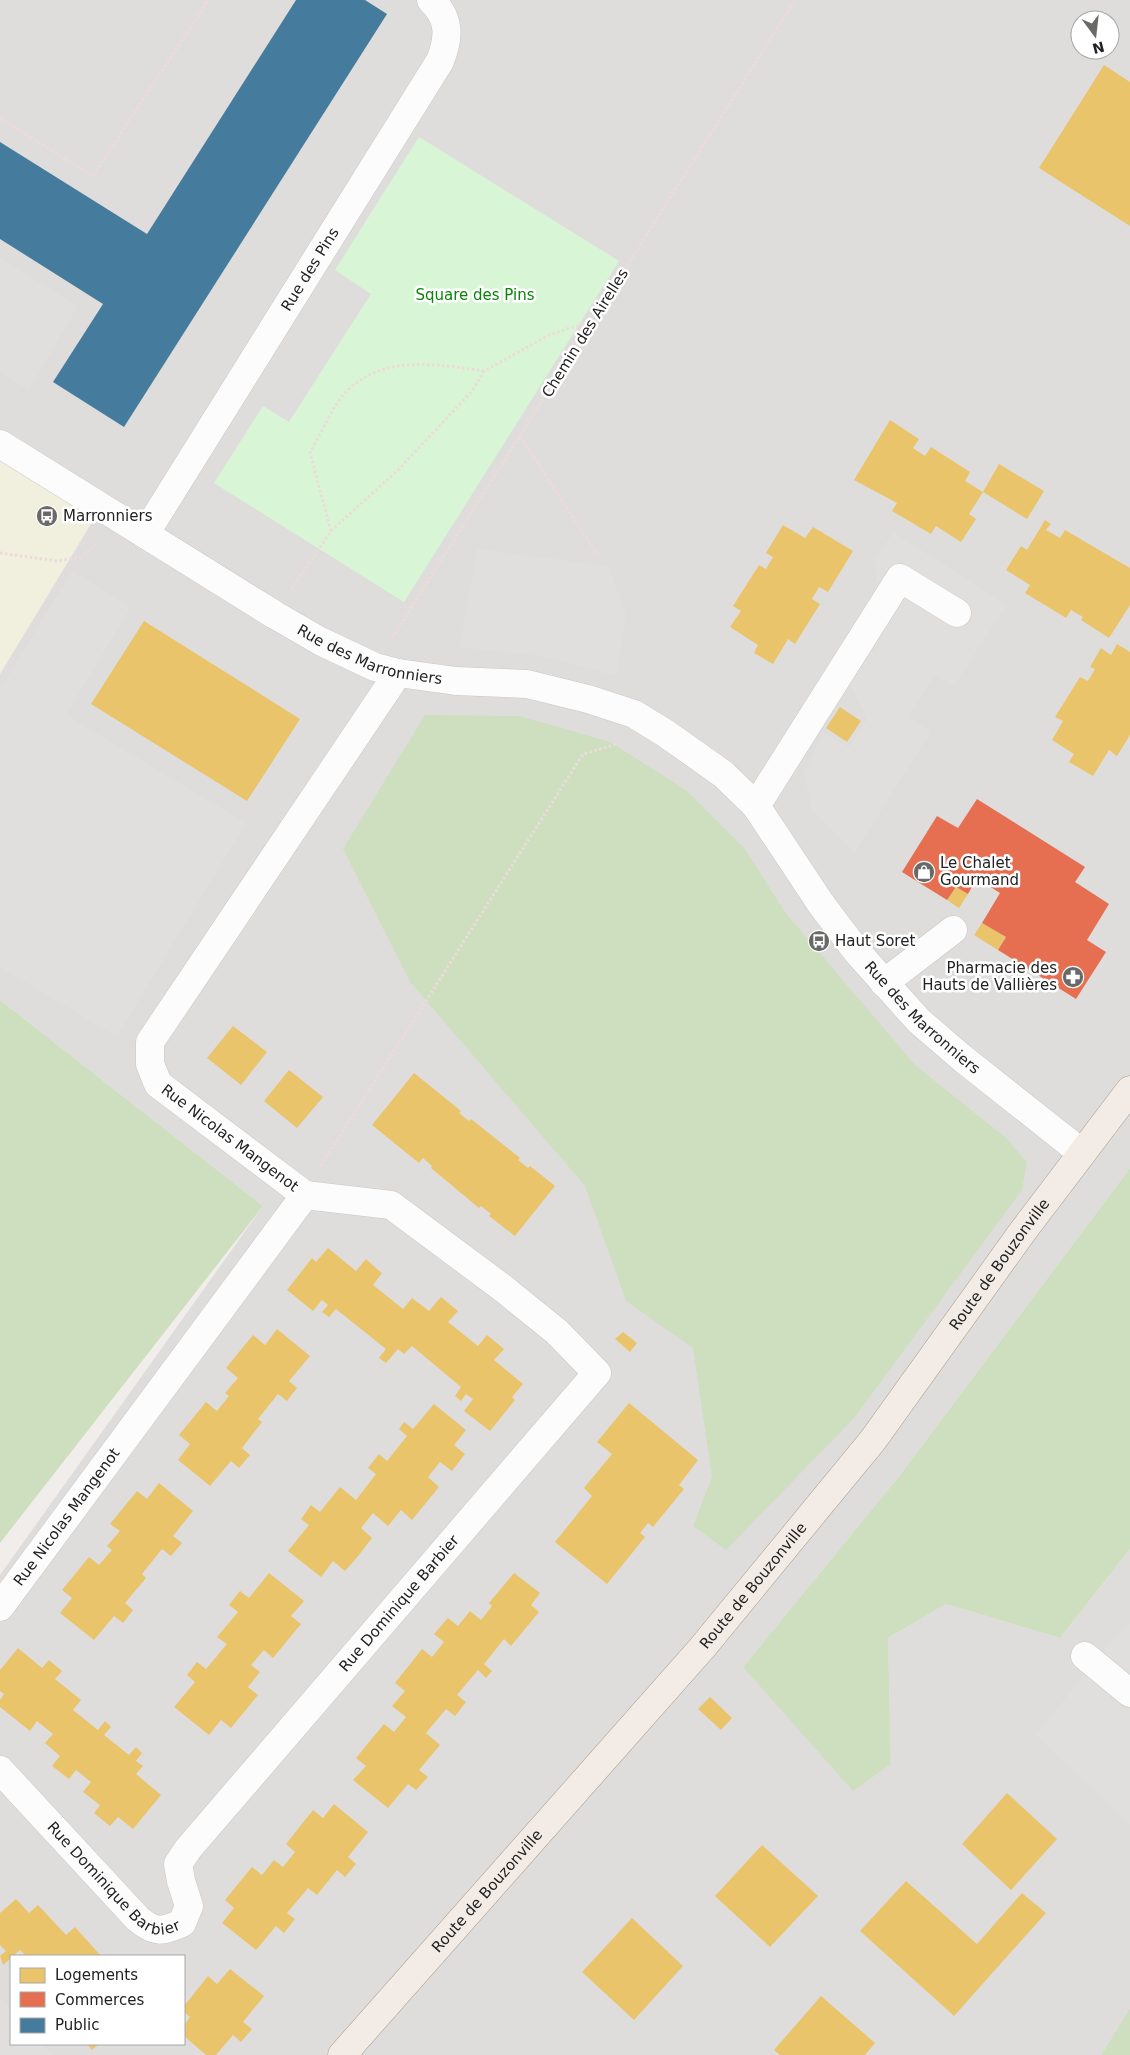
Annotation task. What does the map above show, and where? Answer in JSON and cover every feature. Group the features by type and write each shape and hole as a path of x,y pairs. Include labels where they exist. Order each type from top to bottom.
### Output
{"main road":[{"name":"Route de Bouzonville","path":"342,2055 702,1648 873,1440 1023,1231 1130,1090"}],"street":[{"name":"Rue des Pins","path":"145,534 440,62 448,42 445,24 438,6 431,0"},
{"name":"Rue des Marronniers","path":"0,444 275,615 320,641 386,670 456,681 527,684 588,699 634,714 666,733 723,774 756,806 821,904 884,983 919,1021 962,1058 1082,1153"},
{"path":"756,806 900,578 957,613"},
{"name":"Rue Nicolas Mangenot","path":"0,1607 306,1195 158,1084 150,1064 150,1042 386,670"},
{"path":"884,983 953,930"},
{"name":"Rue Dominique Barbier","path":"0,1770 138,1918 150,1928 166,1930 182,1923 189,1906 178,1864 188,1849 598,1373 557,1332 391,1206 306,1195"},
{"path":"1085,1656 1130,1693"}],"path":[{"path":"0,118 93,176 208,0"},
{"name":"Chemin des Airelles","path":"386,670 520,436 795,0"},
{"path":"275,615 331,531 398,470 472,391 484,372 551,334 593,320"},
{"path":"331,531 310,453 344,394 364,378 400,364 434,364 484,372"},
{"path":"520,436 599,557"},
{"path":"0,553 57,561 80,557 103,536"},
{"path":"306,1195 328,1153 582,754 614,745 634,714"}],"shaded area":[{"path":"0,0 1130,0 1130,1168 900,1475 743,1667 891,1764 888,1638 946,1604 1060,1638 1130,1549 1130,2008 1101,2055 47,2055 38,2045 185,2045 185,1955 10,1955 10,2014 0,2002 0,1575 263,1206 0,1000 0,674 101,507 0,444"},
{"path":"0,258 78,306 29,390 0,373"},
{"path":"0,444 101,507 0,674"},
{"path":"893,532 1007,605 954,686 935,675 909,716 931,732 855,852 812,811 804,773 823,732 849,747 867,719 849,682 880,636 875,559"},
{"path":"477,549 608,566 626,614 616,676 541,656 460,647"},
{"path":"72,571 131,607 66,715 246,823 117,1037 0,967 0,689"},
{"path":"1130,1623 1130,1825 1036,1735 1105,1648"},
{"path":"0,1997 10,2008 10,2045 44,2045 53,2055 0,2055"}],"green space":[{"name":"Square des Pins","path":"419,137 619,261 404,602 214,483 263,406 289,422 371,294 335,270"},
{"path":"425,715 520,716 610,742 686,790 745,849 785,912 915,1065 1005,1137 1027,1162 1022,1190 855,1417 726,1550 693,1526 712,1477 693,1348 626,1301 585,1186 410,982 343,849"},
{"path":"0,1000 263,1206 0,1543"},
{"path":"1130,1168 1130,1549 1060,1638 946,1604 888,1638 891,1764 853,1791 743,1667 900,1475"},
{"path":"1130,2008 1130,2055 1101,2055"}],"building: Logements":[{"path":"1104,65 1130,82 1130,226 1039,168"},
{"path":"890,420 919,439 913,448 925,456 931,447 970,472 965,481 983,492 969,514 976,519 961,542 936,526 931,534 892,511 897,503 854,480"},
{"path":"999,464 1044,491 1027,519 983,492"},
{"path":"1045,520 1051,524 1046,530 1060,538 1065,530 1130,568 1130,605 1109,638 1081,620 1083,617 1071,610 1066,618 1025,593 1030,585 1006,570 1021,546 1027,550"},
{"path":"783,525 805,538 813,527 853,551 828,592 819,587 812,599 820,604 795,644 788,639 773,664 754,653 758,645 730,627 741,611 733,606 759,565 766,569 773,557 766,553"},
{"path":"144,621 300,719 247,801 91,704"},
{"path":"1117,644 1130,652 1130,735 1117,756 1109,750 1093,776 1069,762 1074,754 1052,740 1063,721 1055,717 1080,677 1088,681 1095,669 1090,667 1101,648 1111,655"},
{"path":"840,707 861,721 847,742 826,728"},
{"path":"956,887 968,894 959,908 947,900"},
{"path":"982,923 1006,937 998,950 974,935"},
{"path":"233,1026 267,1052 241,1085 207,1058"},
{"path":"289,1070 323,1097 297,1128 264,1101"},
{"path":"414,1073 461,1111 459,1113 469,1121 471,1119 520,1158 518,1160 528,1168 530,1166 555,1186 515,1236 489,1216 491,1214 481,1206 479,1208 431,1168 432,1166 423,1158 419,1163 372,1125"},
{"path":"328,1248 356,1271 366,1259 382,1273 373,1285 403,1309 412,1298 429,1311 441,1297 458,1311 448,1322 478,1346 487,1335 504,1349 494,1360 523,1384 512,1397 515,1400 490,1431 464,1411 473,1399 466,1394 461,1401 455,1396 461,1387 412,1346 404,1354 398,1349 386,1363 379,1358 386,1349 336,1309 329,1317 322,1312 328,1305 322,1300 313,1311 287,1290 312,1258 316,1262"},
{"path":"277,1329 310,1356 289,1381 297,1388 287,1401 278,1394 258,1419 262,1422 242,1448 250,1455 239,1468 231,1461 210,1486 178,1460 190,1444 179,1435 206,1402 217,1411 229,1396 225,1393 238,1378 226,1368 253,1335 265,1345"},
{"path":"623,1332 637,1343 630,1352 615,1339"},
{"path":"629,1403 698,1460 679,1485 684,1489 653,1527 648,1523 640,1533 645,1537 607,1584 555,1542 592,1496 584,1488 612,1454 597,1442"},
{"path":"434,1404 466,1430 454,1445 465,1454 452,1471 440,1462 428,1477 439,1487 412,1520 401,1510 388,1526 373,1513 361,1528 372,1538 359,1555 345,1571 333,1561 321,1577 288,1551 309,1525 301,1519 311,1505 320,1512 340,1487 356,1500 376,1474 368,1468 379,1454 387,1461 407,1436 399,1429 404,1422 413,1429"},
{"path":"159,1483 193,1511 173,1536 182,1543 171,1556 162,1549 142,1574 146,1578 125,1603 133,1610 123,1623 114,1616 94,1640 60,1613 72,1598 62,1590 89,1557 99,1565 112,1550 107,1546 120,1531 110,1524 137,1491 147,1499"},
{"path":"269,1573 304,1601 291,1616 301,1624 273,1658 264,1650 251,1665 260,1672 248,1687 258,1695 231,1728 221,1720 209,1735 174,1707 195,1682 187,1675 197,1662 206,1669 227,1644 217,1637 238,1612 229,1605 240,1591 249,1598"},
{"path":"514,1573 540,1593 531,1605 539,1612 511,1646 504,1639 484,1664 492,1671 486,1678 478,1670 457,1695 466,1702 455,1716 446,1709 426,1733 440,1745 419,1770 428,1777 416,1790 408,1784 388,1808 353,1780 366,1766 356,1758 384,1724 394,1732 406,1717 392,1706 405,1691 395,1683 422,1649 432,1657 444,1642 434,1634 448,1618 458,1626 470,1611 481,1620 492,1606 489,1603"},
{"path":"18,1648 42,1668 49,1660 62,1671 55,1679 81,1700 73,1710 98,1730 105,1721 111,1727 104,1735 129,1755 136,1747 142,1753 136,1761 143,1766 136,1774 161,1795 133,1829 118,1817 110,1826 94,1813 100,1805 83,1792 91,1782 76,1770 69,1779 52,1766 60,1756 45,1743 53,1734 37,1721 30,1731 0,1707 0,1700 4,1694 0,1691 0,1670"},
{"path":"710,1697 732,1718 721,1730 698,1709"},
{"path":"1007,1793 1057,1839 1011,1890 962,1844"},
{"path":"334,1804 368,1832 348,1857 356,1864 345,1877 337,1870 317,1895 308,1888 287,1913 295,1919 284,1933 276,1926 256,1950 222,1923 234,1908 225,1900 252,1867 262,1875 274,1860 283,1867 295,1852 286,1844 313,1810 323,1818"},
{"path":"762,1845 818,1896 770,1947 715,1896"},
{"path":"906,1881 977,1944 1022,1893 1046,1913 954,2016 860,1931"},
{"path":"16,1899 29,1913 38,1905 66,1935 75,1927 100,1955 25,1955 20,1950 14,1955 10,1955 10,1959 3,1965 0,1956 6,1951 0,1945 0,1913"},
{"path":"632,1918 683,1966 634,2020 582,1972"},
{"path":"230,1969 264,1996 243,2022 252,2029 241,2042 233,2035 216,2055 206,2055 185,2037 185,2024 190,2017 185,2013 185,2005 208,1976 217,1984"},
{"path":"821,1996 875,2043 865,2055 780,2055 774,2050"},
{"path":"88,2045 98,2045 92,2050"}],"building: Commerces":[{"path":"977,799 1085,867 1075,882 1109,904 1087,940 1106,952 1076,999 998,950 1006,937 982,923 1000,893 977,878 968,894 956,887 947,900 902,872 937,816 958,828"}],"building: Public":[{"path":"296,0 365,0 387,14 124,427 53,382 103,304 0,239 0,142 147,234"}],"place":[{"name":"Marronniers","path":"47,516"},
{"name":"Le Chalet Gourmand","path":"924,872"},
{"name":"Haut Soret","path":"819,941"},
{"name":"Pharmacie des Hauts de Vallières","path":"1073,977"}]}
